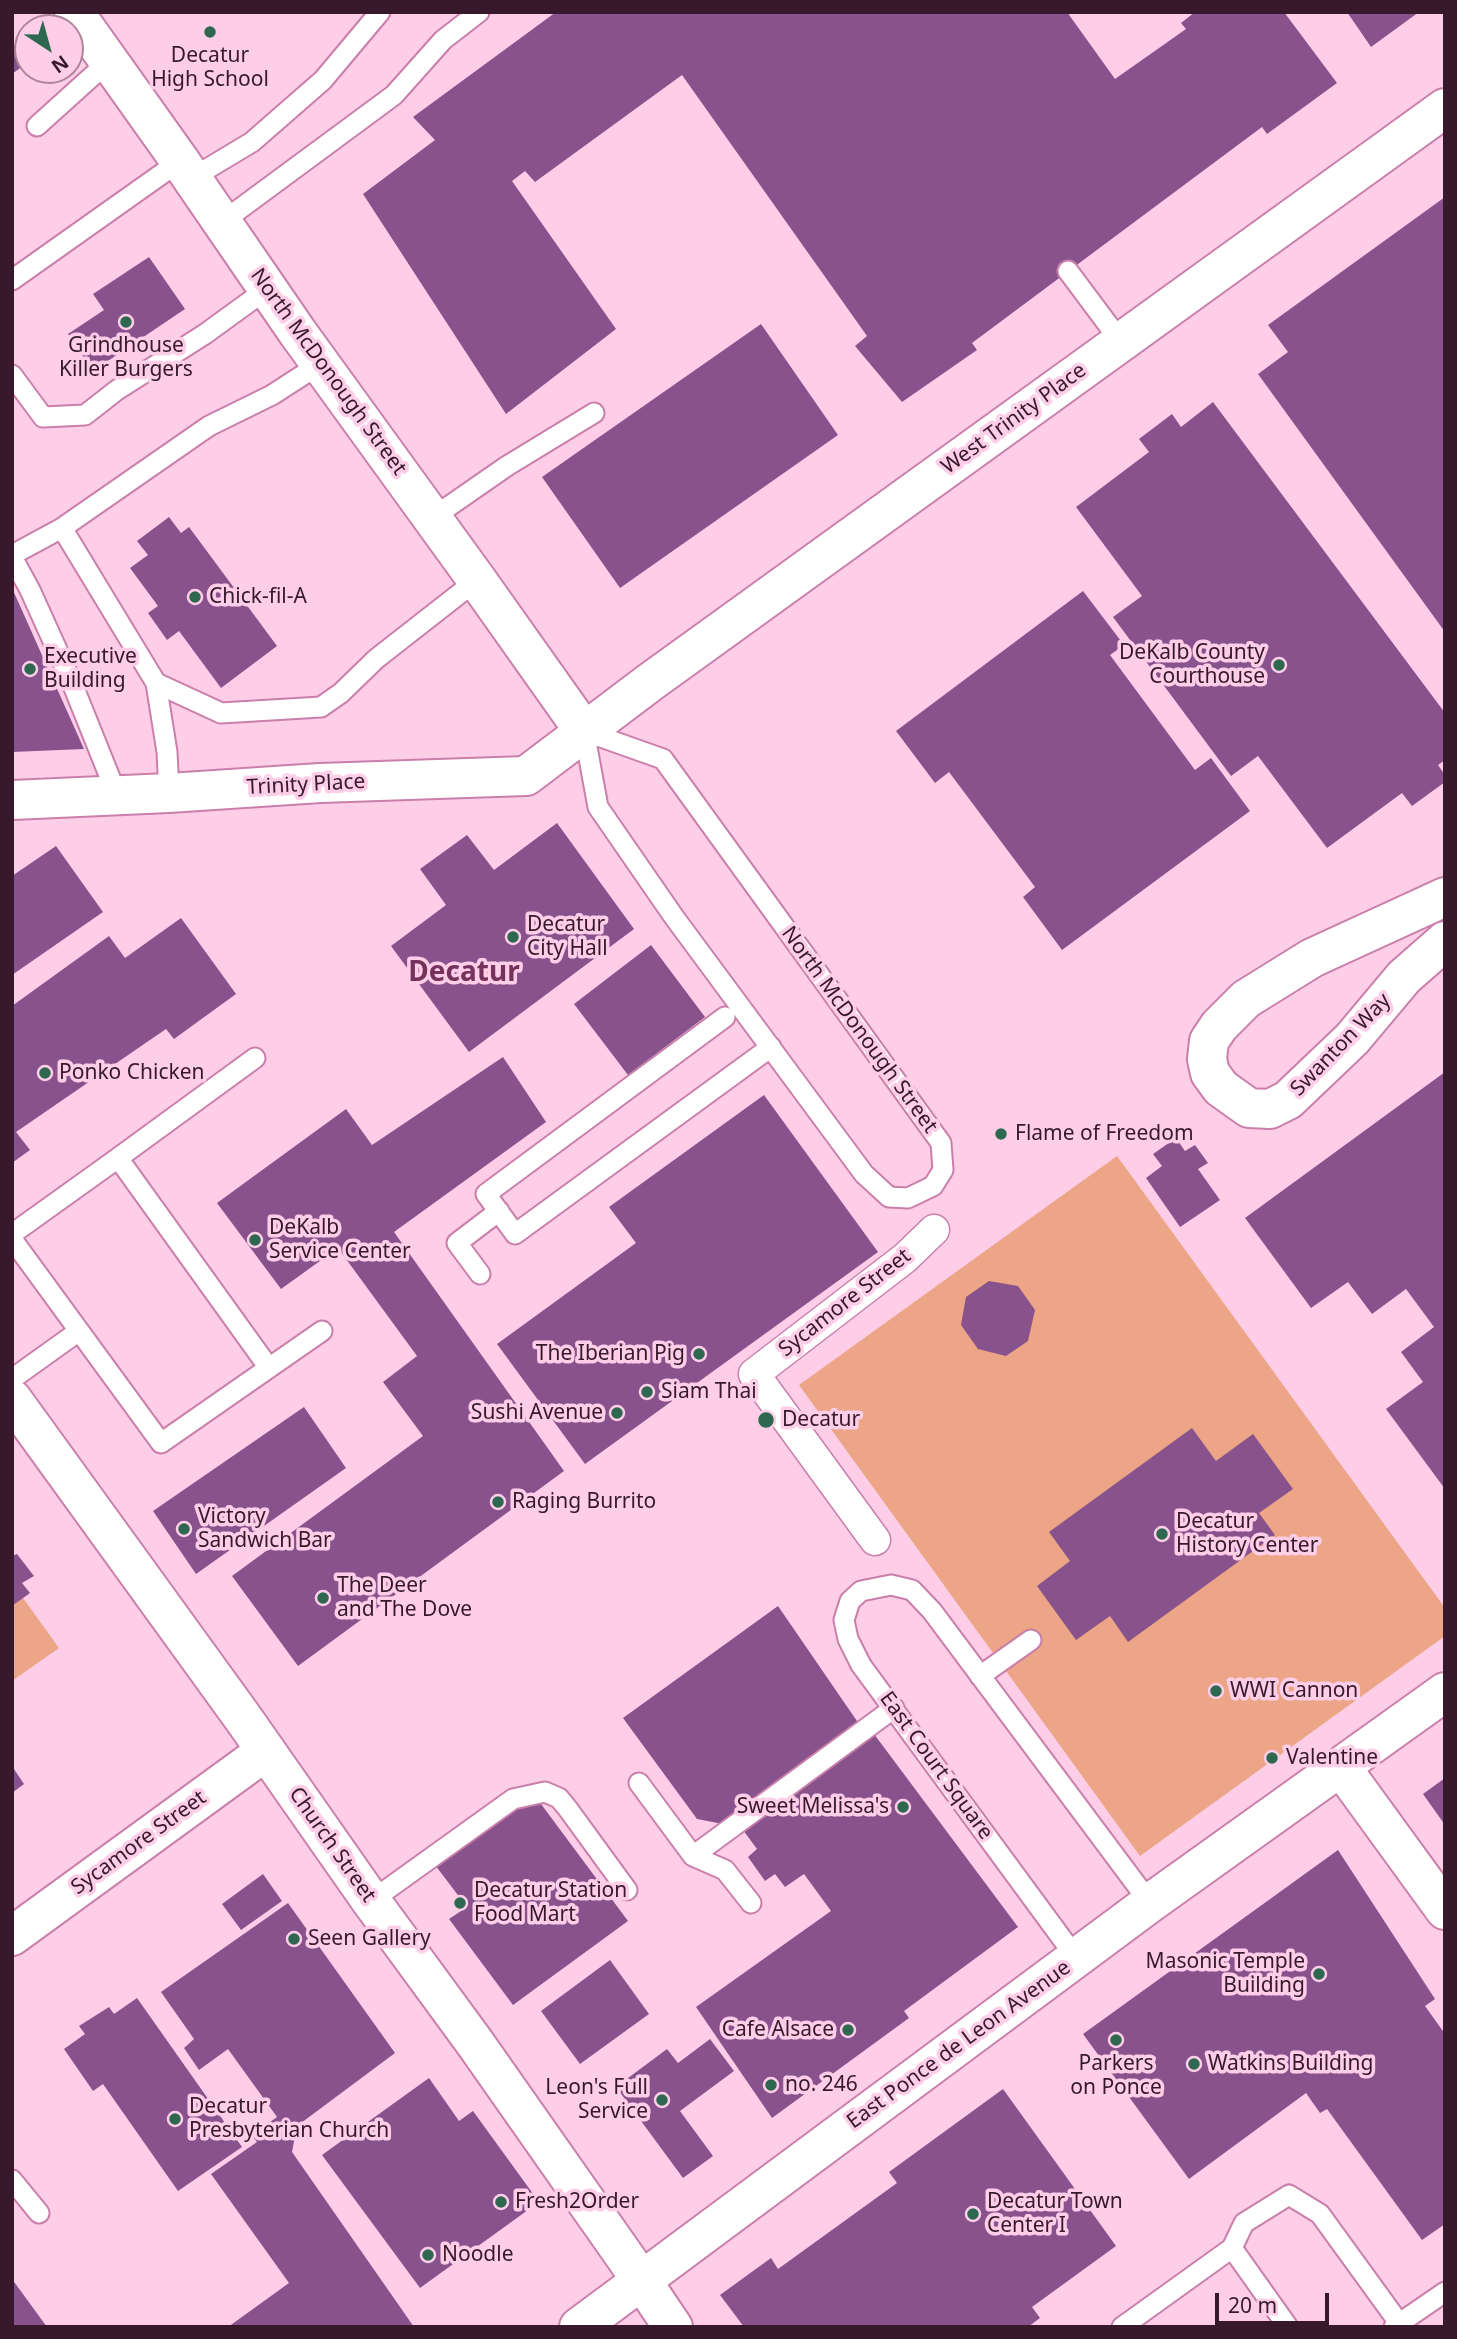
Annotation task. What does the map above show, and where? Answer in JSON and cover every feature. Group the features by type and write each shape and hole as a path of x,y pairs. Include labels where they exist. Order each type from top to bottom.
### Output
{"street":[{"name":"North McDonough Street","path":"74,12 320,364 584,731"},
{"name":"West Trinity Place","path":"584,731 1445,108"},
{"name":"Trinity Place","path":"12,800 320,783 526,776 584,731"},
{"name":"Swanton Way","path":"1445,897 1311,957 1246,999 1219,1026 1209,1041 1207,1059 1210,1073 1221,1088 1249,1108 1270,1109 1288,1100 1352,1039 1404,977 1445,941"},
{"name":"Sycamore Street","path":"875,1540 754,1374 905,1258 934,1230"},
{"name":"Church Street","path":"12,1399 467,2032 673,2327"},
{"name":"East Ponce de Leon Avenue","path":"579,2327 1150,1903 1445,1692"},
{"name":"Sycamore Street","path":"12,1936 266,1751"},
{"path":"1342,1767 1445,1910"}],"lane":[{"path":"12,280 186,169 252,142 323,80 380,12"},
{"path":"222,222 394,95 443,40 479,12"},
{"path":"37,126 109,61"},
{"path":"1068,271 1121,342"},
{"path":"12,375 43,417 85,415 117,390 205,334 267,289"},
{"path":"117,795 67,672 12,556 62,528 209,426 272,395 320,364"},
{"path":"432,518 507,466 594,413"},
{"path":"62,528 156,683 167,752 169,793"},
{"path":"156,683 221,713 321,707 341,693 376,659 477,580"},
{"name":"North McDonough Street","path":"584,731 663,759 941,1143 943,1170 933,1186 908,1198 889,1196 864,1174 674,917 598,807 584,731"},
{"path":"725,1017 486,1194 515,1234 771,1047"},
{"path":"255,1058 12,1237 161,1443 321,1331"},
{"path":"117,1158 269,1368"},
{"path":"481,1274 457,1243 499,1211"},
{"path":"12,1379 79,1331"},
{"name":"East Court Square","path":"980,1676 932,1611 912,1590 891,1585 861,1591 850,1601 844,1620 848,1639 861,1665 1077,1959"},
{"path":"1031,1640 980,1676 1150,1903"},
{"path":"693,1856 894,1708"},
{"path":"639,1783 693,1856 725,1870 751,1903"},
{"path":"371,1901 513,1799 545,1792 559,1798 568,1808 627,1889"},
{"path":"12,2180 39,2213"},
{"path":"1122,2327 1233,2248 1244,2222 1289,2194 1320,2214 1396,2325 1445,2292"},
{"path":"1233,2248 1287,2327"}],"shaded area":[{"path":"1117,1156 1445,1608 1445,1636 1140,1856 799,1385"},
{"path":"23,1598 59,1648 12,1681 12,1606"}],"building":[{"path":"556,12 1067,12 1115,79 1186,29 1181,23 1195,12 1284,12 1337,83 1267,134 1262,127 972,343 977,350 902,402 855,346 867,336 682,75 535,182 525,171 512,181 616,329 506,414 363,194 435,140 413,117"},
{"path":"1347,12 1419,12 1371,47"},
{"path":"12,42 14,73 12,74"},
{"path":"1445,197 1445,632 1258,374 1288,352 1268,325"},
{"name":"Grindhouse Killer Burgers","path":"149,257 185,309 93,371 68,334 104,310 93,294"},
{"path":"761,324 838,435 620,588 542,477"},
{"name":"DeKalb County Courthouse","path":"1213,402 1445,713 1445,760 1438,765 1445,775 1445,782 1412,806 1402,793 1327,848 1258,756 1231,776 1113,617 1142,596 1076,507 1149,452 1139,439 1172,414 1181,427"},
{"path":"169,517 181,533 189,527 277,646 221,688 179,631 167,640 148,613 158,606 130,568 148,555 137,541"},
{"name":"Executive Building","path":"12,588 84,749 12,752"},
{"name":"DeKalb County Courthouse","path":"1083,591 1124,645 1110,655 1195,770 1211,758 1250,811 1062,950 1023,897 1035,887 949,772 935,783 896,731"},
{"name":"Decatur City Hall","path":"557,823 634,929 469,1052 391,946 446,905 420,869 467,835 494,870"},
{"path":"56,846 103,912 12,975 12,876"},
{"path":"181,918 236,994 174,1039 166,1029 16,1132 30,1150 12,1163 12,1006 109,936 125,958"},
{"path":"651,945 705,1017 628,1075 574,1004"},
{"path":"503,1057 546,1122 394,1232 564,1471 298,1666 232,1576 423,1436 383,1382 417,1356 338,1248 281,1289 217,1203 346,1109 372,1145"},
{"path":"1445,1072 1445,1489 1386,1409 1423,1382 1401,1352 1434,1327 1406,1289 1372,1314 1348,1282 1311,1308 1245,1218"},
{"path":"764,1095 878,1252 585,1464 497,1344 636,1243 609,1207"},
{"path":"1176,1138 1185,1151 1195,1145 1208,1163 1198,1169 1220,1200 1180,1227 1146,1178 1162,1166 1153,1154"},
{"path":"989,1281 1018,1286 1035,1310 1028,1341 1006,1356 978,1349 961,1325 966,1297"},
{"path":"304,1407 346,1468 196,1574 153,1511"},
{"name":"Decatur History Center","path":"1192,1428 1216,1461 1253,1434 1293,1489 1259,1513 1275,1535 1128,1642 1110,1616 1076,1640 1037,1586 1070,1561 1049,1532"},
{"path":"17,1554 34,1576 22,1583 30,1593 12,1606 12,1556"},
{"path":"778,1606 859,1724 723,1824 697,1819 623,1718"},
{"path":"874,1734 1018,1927 904,2011 909,2018 772,2118 696,2007 831,1911 804,1874 785,1887 775,1874 765,1881 748,1857 757,1849 743,1830"},
{"path":"12,1766 24,1784 12,1793"},
{"path":"1445,1778 1445,1825 1423,1794"},
{"path":"541,1804 628,1921 513,2005 449,1919 467,1907 435,1865 516,1808"},
{"path":"1338,1850 1435,1999 1425,2006 1445,2034 1445,2224 1422,2240 1327,2109 1320,2113 1306,2093 1189,2179 1083,2034"},
{"path":"263,1874 282,1901 241,1930 222,1904"},
{"path":"288,1903 395,2053 297,2126 292,2152 414,2327 228,2327 289,2283 211,2174 257,2142 252,2135 277,2117 228,2049 199,2070 184,2048 194,2039 161,1992"},
{"path":"610,1960 649,2014 580,2064 541,2011"},
{"name":"Decatur Presbyterian Church","path":"137,1998 242,2147 178,2191 103,2084 93,2091 64,2049 85,2034 79,2026 109,2007 114,2014"},
{"path":"710,2039 734,2071 680,2111 713,2156 683,2178 616,2087 667,2049 678,2063"},
{"path":"429,2078 459,2121 473,2111 539,2202 420,2288 322,2155"},
{"name":"Decatur Town Center I","path":"1003,2089 1116,2246 1032,2307 1040,2318 1028,2327 744,2327 720,2295 771,2258 778,2269 897,2183 889,2172"},
{"path":"12,2279 47,2327 12,2327"}],"place":[{"name":"Decatur High School","path":"210,32"},
{"name":"Grindhouse Killer Burgers","path":"126,322"},
{"name":"Chick-fil-A","path":"195,597"},
{"name":"DeKalb County Courthouse","path":"1279,665"},
{"name":"Executive Building","path":"30,669"},
{"name":"Decatur City Hall","path":"513,937"},
{"name":"Ponko Chicken","path":"45,1073"},
{"name":"Flame of Freedom","path":"1001,1134"},
{"name":"DeKalb Service Center","path":"255,1240"},
{"name":"The Iberian Pig","path":"699,1354"},
{"name":"Siam Thai","path":"647,1392"},
{"name":"Sushi Avenue","path":"617,1413"},
{"name":"Decatur","path":"766,1420"},
{"name":"Raging Burrito","path":"498,1502"},
{"name":"Victory Sandwich Bar","path":"184,1529"},
{"name":"Decatur History Center","path":"1162,1534"},
{"name":"The Deer and The Dove","path":"323,1598"},
{"name":"WWI Cannon","path":"1216,1691"},
{"name":"Valentine","path":"1272,1758"},
{"name":"Sweet Melissa's","path":"903,1807"},
{"name":"Decatur Station Food Mart","path":"460,1903"},
{"name":"Seen Gallery","path":"294,1939"},
{"name":"Masonic Temple Building","path":"1319,1974"},
{"name":"Cafe Alsace","path":"848,2030"},
{"name":"Parkers on Ponce","path":"1116,2040"},
{"name":"Watkins Building","path":"1194,2064"},
{"name":"no. 246","path":"771,2085"},
{"name":"Leon's Full Service","path":"662,2100"},
{"name":"Decatur Presbyterian Church","path":"175,2119"},
{"name":"Fresh2Order","path":"501,2202"},
{"name":"Decatur Town Center I","path":"973,2214"},
{"name":"Noodle","path":"428,2255"}],"district":[{"name":"Decatur","path":"464,973"}]}
